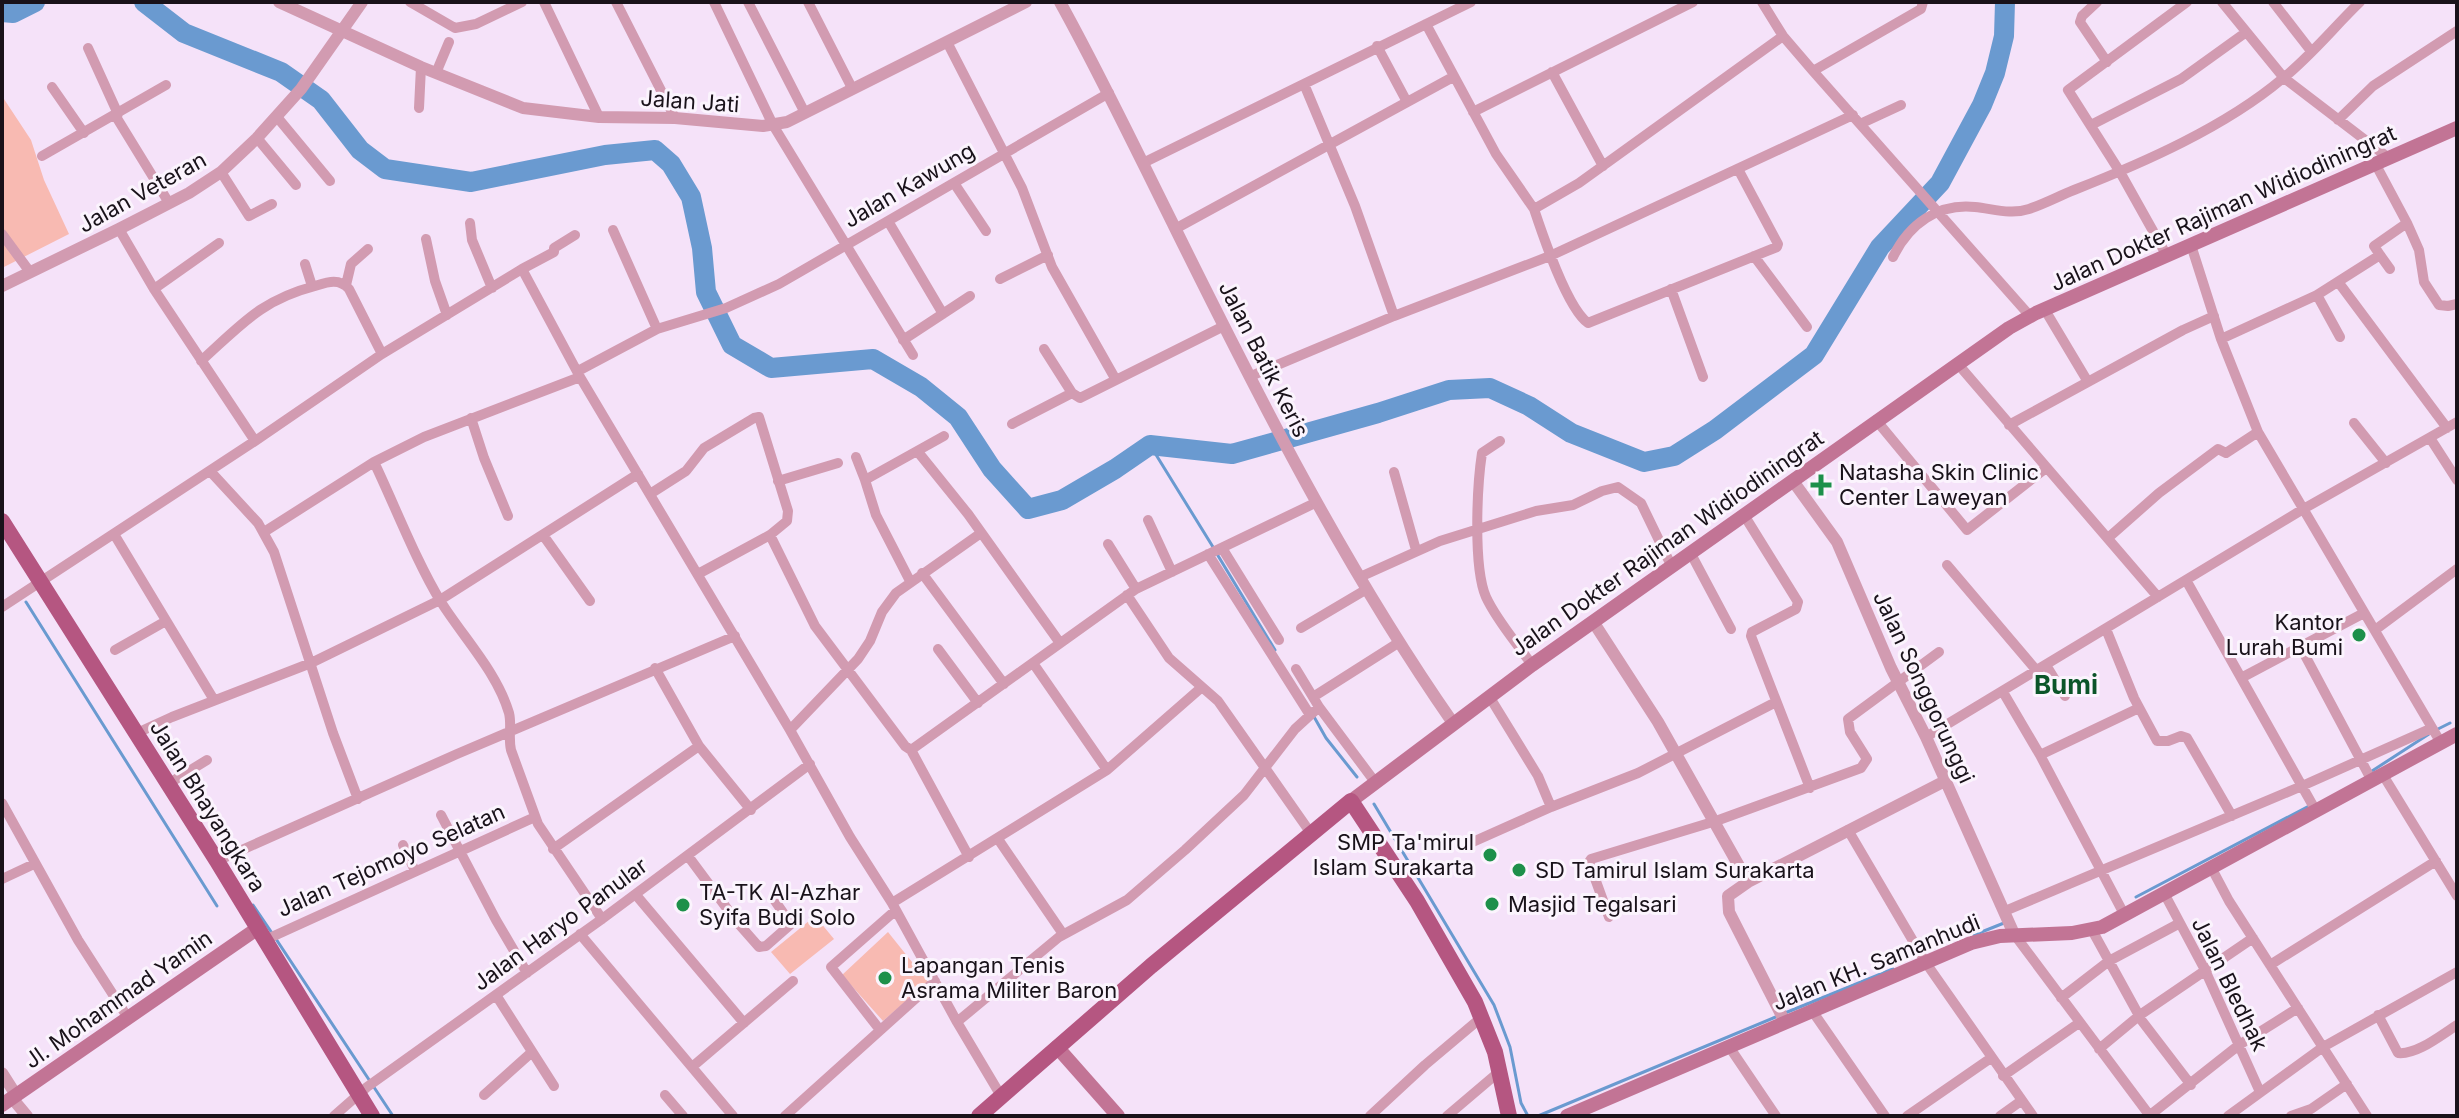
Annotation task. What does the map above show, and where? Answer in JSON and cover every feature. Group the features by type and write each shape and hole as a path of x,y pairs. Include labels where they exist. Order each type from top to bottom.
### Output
{"main road":[{"name":"Jalan Dokter Rajiman Widiodiningrat","path":"979,1116 1310,832 1489,696 1957,363 2030,316 2457,130"},
{"name":"Jalan Bhayangkara","path":"2,521 217,861 268,935 363,1090 372,1116"},
{"name":"Jalan KH. Samanhudi","path":"1567,1116 1592,1112 1685,1065 1730,1048 1785,1020 1813,1012 1923,957 1971,943 2009,922 2092,930 2211,867 2313,805 2377,778 2436,734 2457,734"},
{"path":"1351,801 1417,901 1482,1017 1500,1071 1509,1116"},
{"name":"Jl. Mohammad Yamin","path":"10,1099 128,1018 268,935"},
{"path":"1057,1047 1118,1116"}],"street":[{"name":"Jalan Jati","path":"279,2 421,67 523,108 599,117 675,118 720,124 773,125 787,122 1026,2"},
{"name":"Jalan Veteran","path":"2,286 169,203 221,172 280,113 362,2"},
{"path":"410,2 455,28 476,24 522,2"},
{"path":"544,2 599,117"},
{"path":"616,2 675,118"},
{"path":"714,2 773,125 913,355"},
{"path":"748,2 805,113"},
{"path":"808,2 852,88"},
{"name":"Jalan Batik Keris","path":"1060,2 1109,93 1288,451 1398,643 1453,723"},
{"path":"1143,163 1471,2"},
{"path":"1473,112 1693,2"},
{"path":"1762,2 1783,36 2030,316"},
{"path":"1813,71 1921,9 1923,2"},
{"path":"2097,2 2080,22 2107,62"},
{"path":"2222,2 2284,78 2338,120 2383,162 2419,250 2424,282 2439,305 2457,304"},
{"path":"2273,2 2311,51"},
{"path":"1893,257 1933,208 1951,206 2017,212 2120,172 2229,117 2284,78 2360,2"},
{"path":"2167,256 2120,172 2068,90 2180,4"},
{"path":"1426,24 1496,154 1534,209 1550,256 1585,322 1776,248 1778,244 1738,169"},
{"path":"2338,120 2373,86 2457,31"},
{"path":"2091,125 2181,79 2245,33"},
{"path":"1534,209 1603,166 1783,36"},
{"path":"436,73 449,42"},
{"path":"947,42 1005,153 1048,255 1116,380"},
{"path":"1377,46 1407,102"},
{"path":"88,48 116,115 169,203"},
{"path":"419,108 421,67"},
{"path":"1552,72 1603,166"},
{"path":"1175,229 1453,77"},
{"path":"1304,84 1394,316"},
{"path":"42,156 166,85"},
{"path":"52,87 84,133"},
{"name":"Jalan Kawung","path":"264,532 374,462 424,437 579,374 657,329 726,308 769,289 1109,93"},
{"path":"1251,376 1394,316 1550,256 1738,169 1856,120 1901,105"},
{"path":"280,113 330,181"},
{"path":"257,138 296,185"},
{"path":"221,172 249,216 272,204"},
{"path":"954,183 986,231"},
{"path":"888,221 943,314"},
{"path":"470,223 472,240 492,288"},
{"path":"2390,269 2374,246 2407,223"},
{"path":"119,229 154,289 255,441"},
{"path":"613,230 657,329"},
{"path":"2,234 30,272"},
{"path":"2,607 382,354 554,252 554,248 575,235"},
{"path":"426,239 435,281 447,315"},
{"path":"154,289 219,243"},
{"path":"2191,245 2221,339 2258,432 2436,734 2360,761 2100,869 2009,922 2079,1023 2150,1116 2239,1045 2298,1008"},
{"path":"346,285 351,264 368,249"},
{"path":"1000,279 1048,255"},
{"path":"2221,339 2317,295 2380,255"},
{"path":"1754,256 1807,327"},
{"path":"305,264 312,286"},
{"path":"522,269 579,374 894,907 1001,1096"},
{"path":"201,361 257,311 274,300 312,286 337,281 346,285 382,354"},
{"path":"1926,737 2305,508 2452,425 2339,283"},
{"path":"1671,289 1703,377"},
{"path":"2317,295 2340,337"},
{"path":"903,340 970,296"},
{"path":"2045,310 2088,382"},
{"path":"2009,425 2214,316"},
{"path":"1044,349 1072,393 1082,397 1224,326"},
{"path":"1957,363 2158,597"},
{"path":"1012,424 1072,393"},
{"path":"650,494 686,471 704,448 757,416 789,516 784,525 770,535 698,574"},
{"path":"471,418 508,516"},
{"path":"1876,420 1967,530 2046,468"},
{"path":"2354,423 2386,463"},
{"path":"2108,538 2159,493 2220,448 2226,453 2258,432"},
{"path":"865,480 944,436"},
{"path":"2430,438 2457,480"},
{"path":"1500,441 1482,453 1476,495 1481,575 1485,594 1532,665"},
{"path":"918,452 1060,643"},
{"path":"856,457 876,515 910,581"},
{"path":"374,462 440,600 493,679 509,712 511,750 535,817 553,849 602,919"},
{"path":"778,481 838,463"},
{"path":"210,471 264,532 274,552 358,799"},
{"path":"1394,472 1416,550"},
{"path":"137,733 311,663 440,600 638,474"},
{"name":"Jalan Songgorunggi","path":"1793,481 1837,542 2009,922"},
{"path":"1301,628 1363,583 1416,550 1536,511 1573,505 1618,487 1641,503 1671,565"},
{"path":"911,750 1131,592 1317,502"},
{"path":"1744,515 1798,602 1796,609 1751,634 1810,788"},
{"path":"1148,520 1172,572"},
{"path":"790,730 866,650 887,604 910,581 981,533"},
{"path":"114,534 214,700"},
{"path":"543,535 590,601"},
{"path":"770,535 805,610 847,671 911,750 969,857"},
{"path":"1108,544 1169,658 1218,701 1263,770 1310,832"},
{"path":"1214,551 1279,640"},
{"path":"1214,551 1313,712 1375,782"},
{"path":"1690,552 1731,629"},
{"path":"1947,565 2065,696"},
{"path":"2375,630 2457,569"},
{"path":"922,573 1004,684"},
{"path":"2186,580 2313,805"},
{"path":"2241,678 2364,613"},
{"path":"115,650 166,621"},
{"path":"1594,623 1716,821 1748,882"},
{"path":"2106,629 2139,708 2157,741 2181,736 2187,738 2232,816"},
{"path":"217,861 509,731 735,636"},
{"path":"1313,697 1398,643"},
{"path":"2300,646 2360,761 2377,778 2457,896"},
{"path":"938,649 978,703"},
{"path":"1609,917 1589,862 1591,859 1716,821 1864,766 1867,759 1850,732 1848,719 1939,652"},
{"path":"1033,663 1107,770"},
{"path":"655,668 699,746 751,810"},
{"path":"957,1022 1063,934 1127,900 1227,812 1313,712 1313,697 1296,669"},
{"path":"880,1030 831,967 894,907 1107,770 1202,687"},
{"path":"2003,692 2124,914"},
{"path":"1489,696 1531,763 1551,807"},
{"path":"1466,845 1638,773 1776,702"},
{"path":"2040,755 2139,708"},
{"path":"553,849 699,746"},
{"path":"168,784 207,760"},
{"name":"Jalan Haryo Panular","path":"334,1116 363,1090 636,895 810,764"},
{"path":"1785,1020 1727,908 1728,896 1748,882 1945,781"},
{"path":"3,806 34,864 128,1018"},
{"path":"441,815 527,973"},
{"name":"Jalan Tejomoyo Selatan","path":"268,935 535,817"},
{"path":"1848,830 1923,957 2033,1116"},
{"path":"998,839 1063,934"},
{"path":"403,845 415,871"},
{"path":"688,856 759,947 766,946 791,924 775,901"},
{"path":"2270,965 2436,861"},
{"path":"2,879 34,864"},
{"path":"2211,867 2367,1116"},
{"name":"Jalan Bledhak","path":"2164,893 2205,970 2260,1092"},
{"path":"636,895 744,1023"},
{"path":"2061,998 2109,961 2180,923"},
{"path":"2092,930 2142,1021 2191,1085"},
{"path":"580,934 733,1116"},
{"path":"2099,1049 2140,1015 2253,938"},
{"path":"2228,1116 2323,1047 2457,972"},
{"path":"692,1067 793,981"},
{"path":"785,1116 935,981"},
{"path":"496,995 554,1086"},
{"path":"1813,1012 1885,1116"},
{"path":"2378,1015 2401,1054 2420,1047 2457,1025"},
{"path":"1370,1116 1482,1017"},
{"path":"2003,1076 2079,1023"},
{"path":"1730,1048 1776,1116"},
{"path":"484,1095 532,1052"},
{"path":"1907,1116 1991,1058"},
{"path":"1447,1116 1500,1071"},
{"path":"2,1073 10,1099 27,1116"},
{"path":"2291,1116 2311,1109 2347,1084"},
{"path":"665,1095 683,1116"},
{"path":"2000,1116 2021,1101"}],"shaded area":[{"path":"2,96 31,140 44,180 69,234 2,268"},
{"path":"815,916 834,939 790,974 771,952"},
{"name":"Lapangan Tenis Asrama Militer Baron","path":"888,932 928,982 883,1021 842,975"}],"waterway":[{"path":"2,12 13,13 35,2"},
{"path":"144,2 184,33 281,72 321,100 360,150 385,169 471,182 605,155 655,150 671,164 691,197 702,248 706,292 732,345 771,368 873,359 921,387 958,417 992,469 1028,509 1062,500 1150,445 1232,454 1449,390 1490,388 1529,406 1571,433 1644,462 1674,456 1715,430 1814,355 1880,247 1940,183 1982,105 1995,73 2004,36 2005,2"},
{"path":"1150,445 1213,547"},
{"path":"1217,554 1275,650"},
{"path":"26,602 217,906"},
{"path":"1313,715 1326,738 1357,777"},
{"path":"2436,730 2450,723"},
{"path":"2372,771 2429,734"},
{"path":"1374,804 1494,1005 1510,1047 1521,1103 1528,1116"},
{"path":"2136,897 2309,806"},
{"path":"253,905 272,933"},
{"path":"1974,935 2004,923"},
{"path":"276,939 393,1116"},
{"path":"1785,1013 1893,969"},
{"path":"1538,1116 1778,1016"}],"place":[{"name":"Natasha Skin Clinic Center Laweyan","path":"1821,485"},
{"name":"Kantor Lurah Bumi","path":"2359,635"},
{"name":"SMP Ta'mirul Islam Surakarta","path":"1490,855"},
{"name":"SD Tamirul Islam Surakarta","path":"1519,870"},
{"name":"Masjid Tegalsari","path":"1492,904"},
{"name":"TA-TK Al-Azhar Syifa Budi Solo","path":"683,905"},
{"name":"Lapangan Tenis Asrama Militer Baron","path":"885,978"}],"district":[{"name":"Bumi","path":"2066,684"}]}
